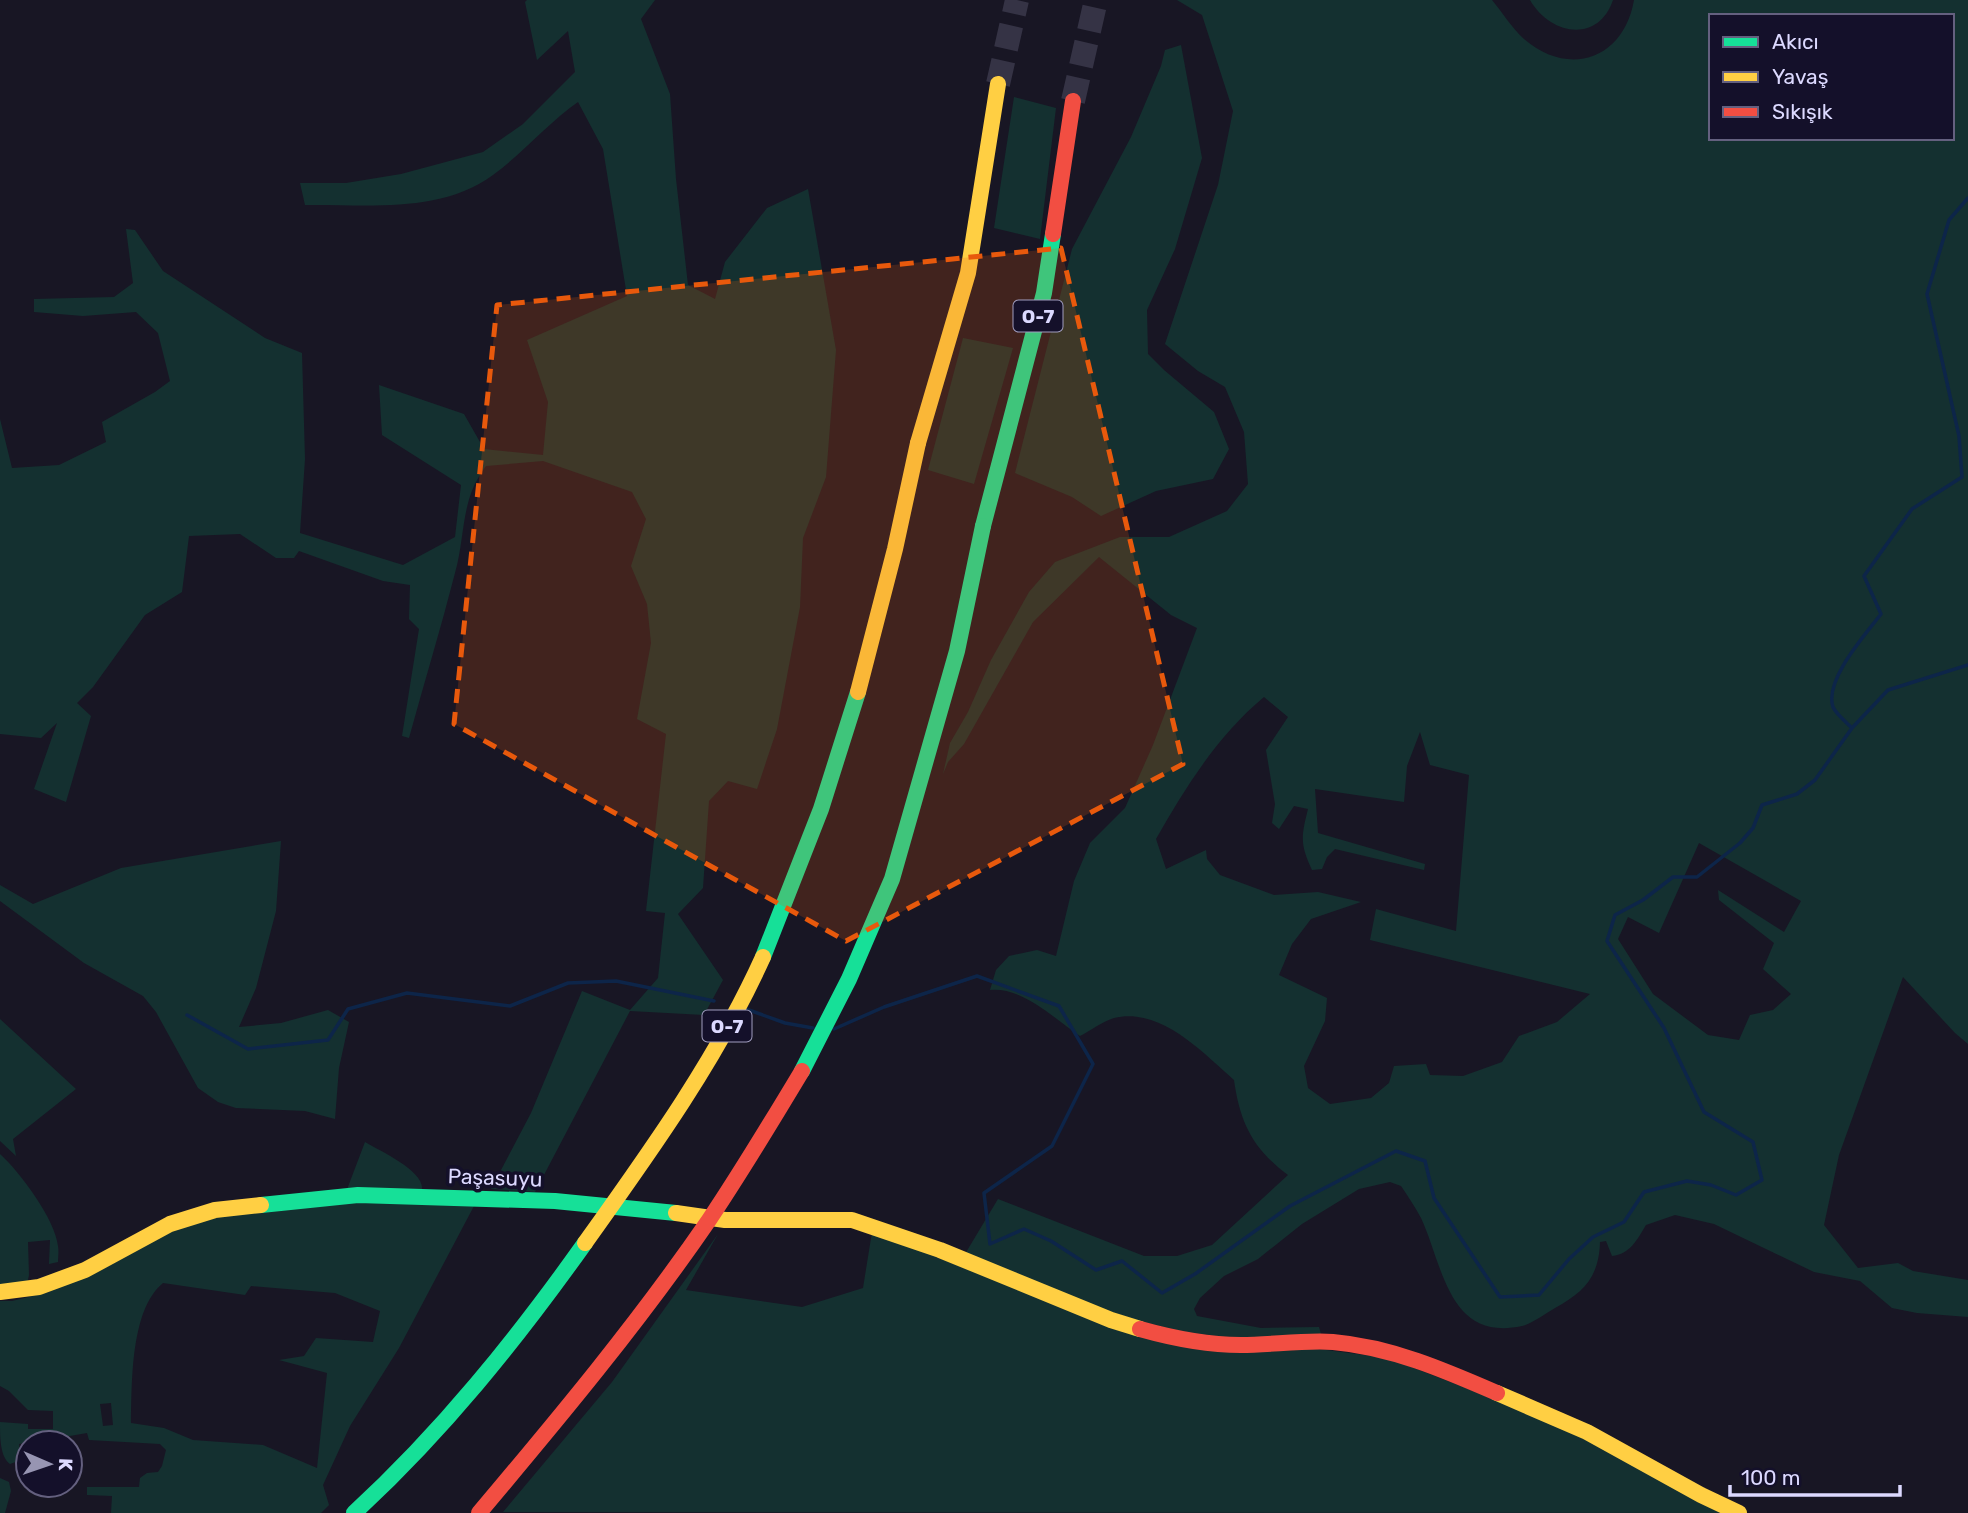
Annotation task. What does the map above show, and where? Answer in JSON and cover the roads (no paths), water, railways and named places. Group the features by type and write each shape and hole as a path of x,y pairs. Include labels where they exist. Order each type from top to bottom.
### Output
{"main road":[{"name":"O-7","path":"354,1513 424,1447 548,1296 687,1094 739,1006 781,915 828,787 876,635 899,540 918,443 968,273 998,84"},
{"name":"O-7","path":"479,1513 593,1379 683,1259 740,1175 800,1075 850,977 888,890 962,631 983,526 1044,293 1073,101"},
{"name":"Paşasuyu","path":"0,1292 39,1286 78,1272 170,1224 215,1210 358,1195 555,1201 658,1210 725,1220 852,1220 940,1250 1111,1320 1150,1332 1202,1342 1238,1345 1329,1342 1359,1345 1430,1364 1587,1432 1738,1513"}],"waterway":[{"path":"1852,728 1834,710 1832,696 1840,671 1881,614 1864,576 1912,509 1962,477 1959,436 1927,294 1949,220 1968,198"},
{"path":"834,1029 884,1007 977,976 1059,1006 1093,1064 1052,1146 984,1193 990,1244 1024,1229 1051,1241 1096,1270 1122,1261 1162,1293 1195,1274 1290,1206 1396,1151 1425,1161 1434,1198 1500,1297 1539,1295 1569,1259 1593,1237 1624,1222 1644,1192 1687,1181 1711,1185 1736,1195 1762,1180 1753,1142 1704,1112 1664,1028 1607,941 1615,915 1643,900 1673,877 1697,877 1740,843 1753,828 1762,805 1797,794 1815,780 1852,728 1888,690 1968,665"},
{"path":"187,1015 248,1049 328,1040 348,1009 407,993 510,1006 568,983 616,981 714,1001"},
{"path":"746,1009 785,1023 813,1028"}],"tunnel":[{"path":"998,84 1017,0"},
{"path":"1073,101 1096,0"}]}
